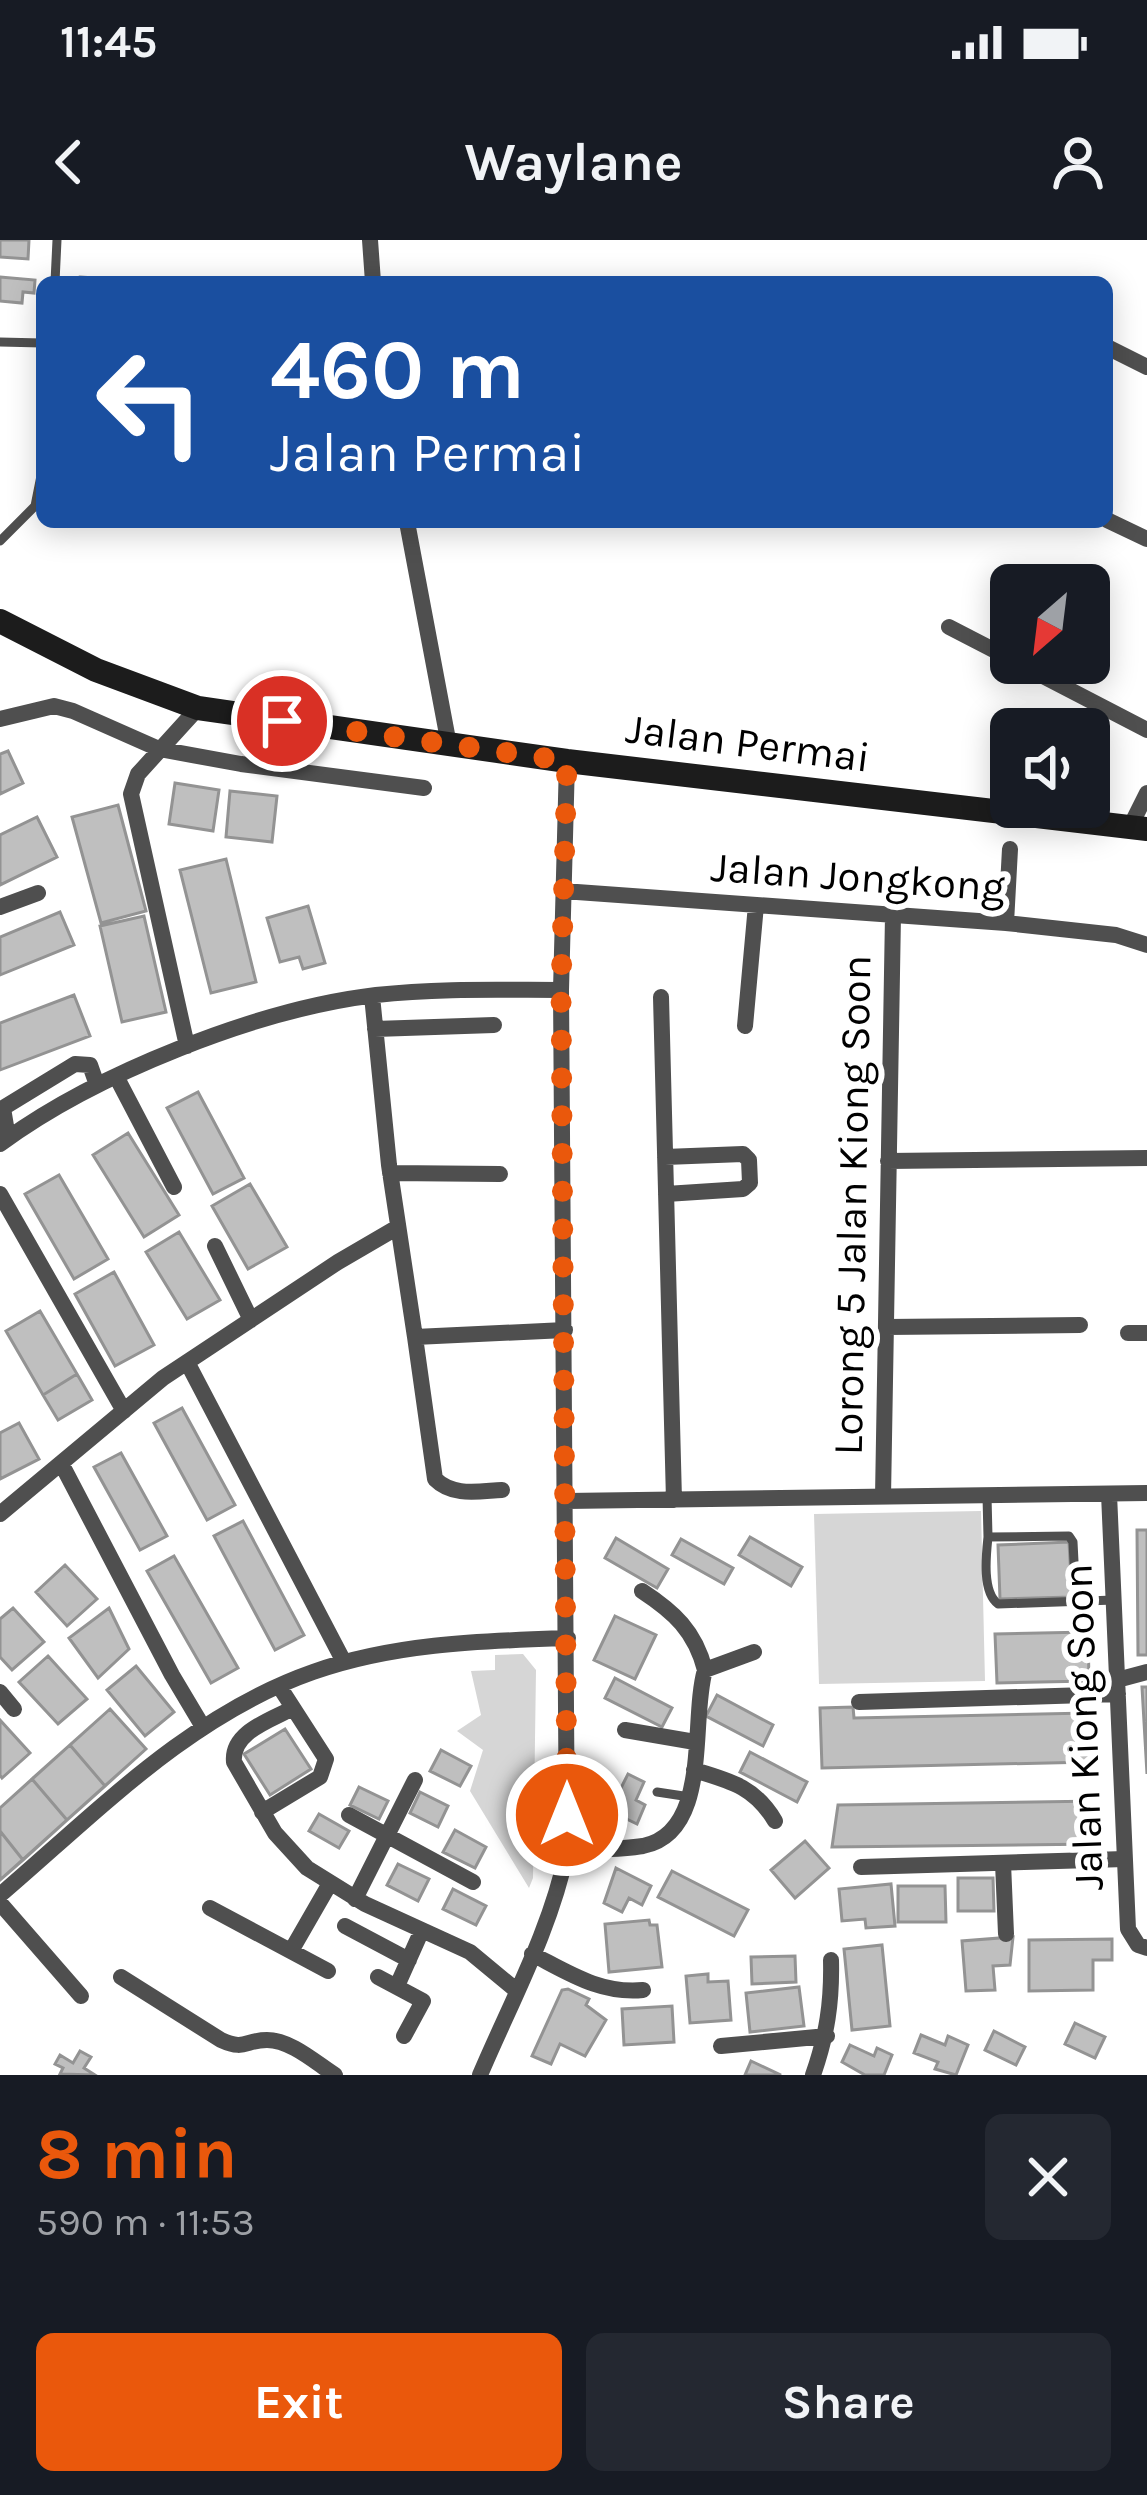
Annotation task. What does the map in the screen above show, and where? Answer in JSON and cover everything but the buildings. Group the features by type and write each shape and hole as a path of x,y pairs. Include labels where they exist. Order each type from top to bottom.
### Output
{"street":[{"path":"370,240 373,276"},
{"path":"1113,350 1147,367"},
{"path":"1113,523 1147,539"},
{"path":"408,528 449,746"},
{"name":"Jalan Permai","path":"0,621 96,670 198,708 567,761 1139,827"},
{"path":"949,627 990,648"},
{"path":"1059,684 1147,730"},
{"path":"0,719 53,706 159,749 424,788"},
{"path":"187,1046 131,794 138,774 198,708"},
{"path":"480,2075 560,1887 567,1851 561,990 567,761"},
{"path":"1139,827 1147,793"},
{"path":"1006,923 1010,849"},
{"name":"Jalan Jongkong","path":"563,891 1006,923 1116,935 1147,945"},
{"path":"0,908 38,893"},
{"path":"745,1026 756,904"},
{"name":"Lorong 5 Jalan Kiong Soon","path":"883,1497 893,915"},
{"path":"97,1085 90,1065 75,1064 3,1108 4,1141 97,1085 187,1046 316,1007 372,995 441,990 561,990"},
{"path":"372,995 390,1173 436,1479 447,1489 463,1492 502,1490"},
{"path":"661,997 674,1500"},
{"path":"375,1029 494,1025"},
{"path":"116,1078 174,1187"},
{"path":"665,1157 743,1154 749,1160 750,1183 743,1189 666,1194"},
{"path":"889,1160 1147,1158"},
{"path":"390,1173 500,1174"},
{"path":"0,1194 124,1411"},
{"path":"0,1514 187,1362 398,1227"},
{"path":"215,1246 251,1320"},
{"path":"886,1328 1080,1325"},
{"path":"415,1337 566,1330"},
{"path":"187,1362 344,1662"},
{"path":"61,1463 203,1726"},
{"path":"566,1502 1147,1493"},
{"name":"Jalan Kiong Soon","path":"1109,1494 1128,1929 1138,1945 1147,1948"},
{"path":"567,1851 646,1845 668,1834 690,1797 705,1670 700,1649 685,1624 641,1591"},
{"path":"81,1996 0,1899 170,1750 203,1726 279,1686 344,1662 465,1642 568,1638"},
{"path":"705,1670 754,1652"},
{"path":"859,1702 1118,1687 1147,1672"},
{"path":"262,1813 320,1777 326,1759 279,1686"},
{"path":"0,1692 14,1709"},
{"path":"293,1708 239,1738 232,1750 262,1813 293,1855 329,1885 470,1952 517,1990"},
{"path":"625,1730 695,1742"},
{"path":"694,1770 755,1792 775,1821"},
{"path":"355,1899 416,1780"},
{"path":"349,1815 472,1882"},
{"path":"861,1867 1125,1859"},
{"path":"1003,1863 1006,1934"},
{"path":"291,1951 329,1885"},
{"path":"210,1908 328,1971"},
{"path":"345,1926 409,1960"},
{"path":"397,1987 422,1930"},
{"path":"532,1954 592,1985 620,1992 643,1990"},
{"path":"813,2075 832,2006 831,1960"},
{"path":"121,1977 221,2040 237,2047 271,2040 335,2075"},
{"path":"378,1977 423,2001 404,2036"},
{"path":"721,2046 827,2036"}],"lane":[{"path":"55,276 57,240"},
{"path":"0,342 36,343"},
{"path":"0,541 36,501"},
{"path":"987,1496 988,1594 994,1602 1114,1600"},
{"path":"988,1537 1069,1536 1076,1601"},
{"path":"657,1792 690,1797"}],"shaded area":[{"path":"981,1511 985,1681 819,1684 814,1514"},
{"path":"523,1654 536,1670 533,1878 529,1888 470,1791 483,1750 457,1731 481,1715 471,1671 495,1670 495,1655"}],"route":[{"path":"282,721 567,761 561,990 567,1815"}]}
